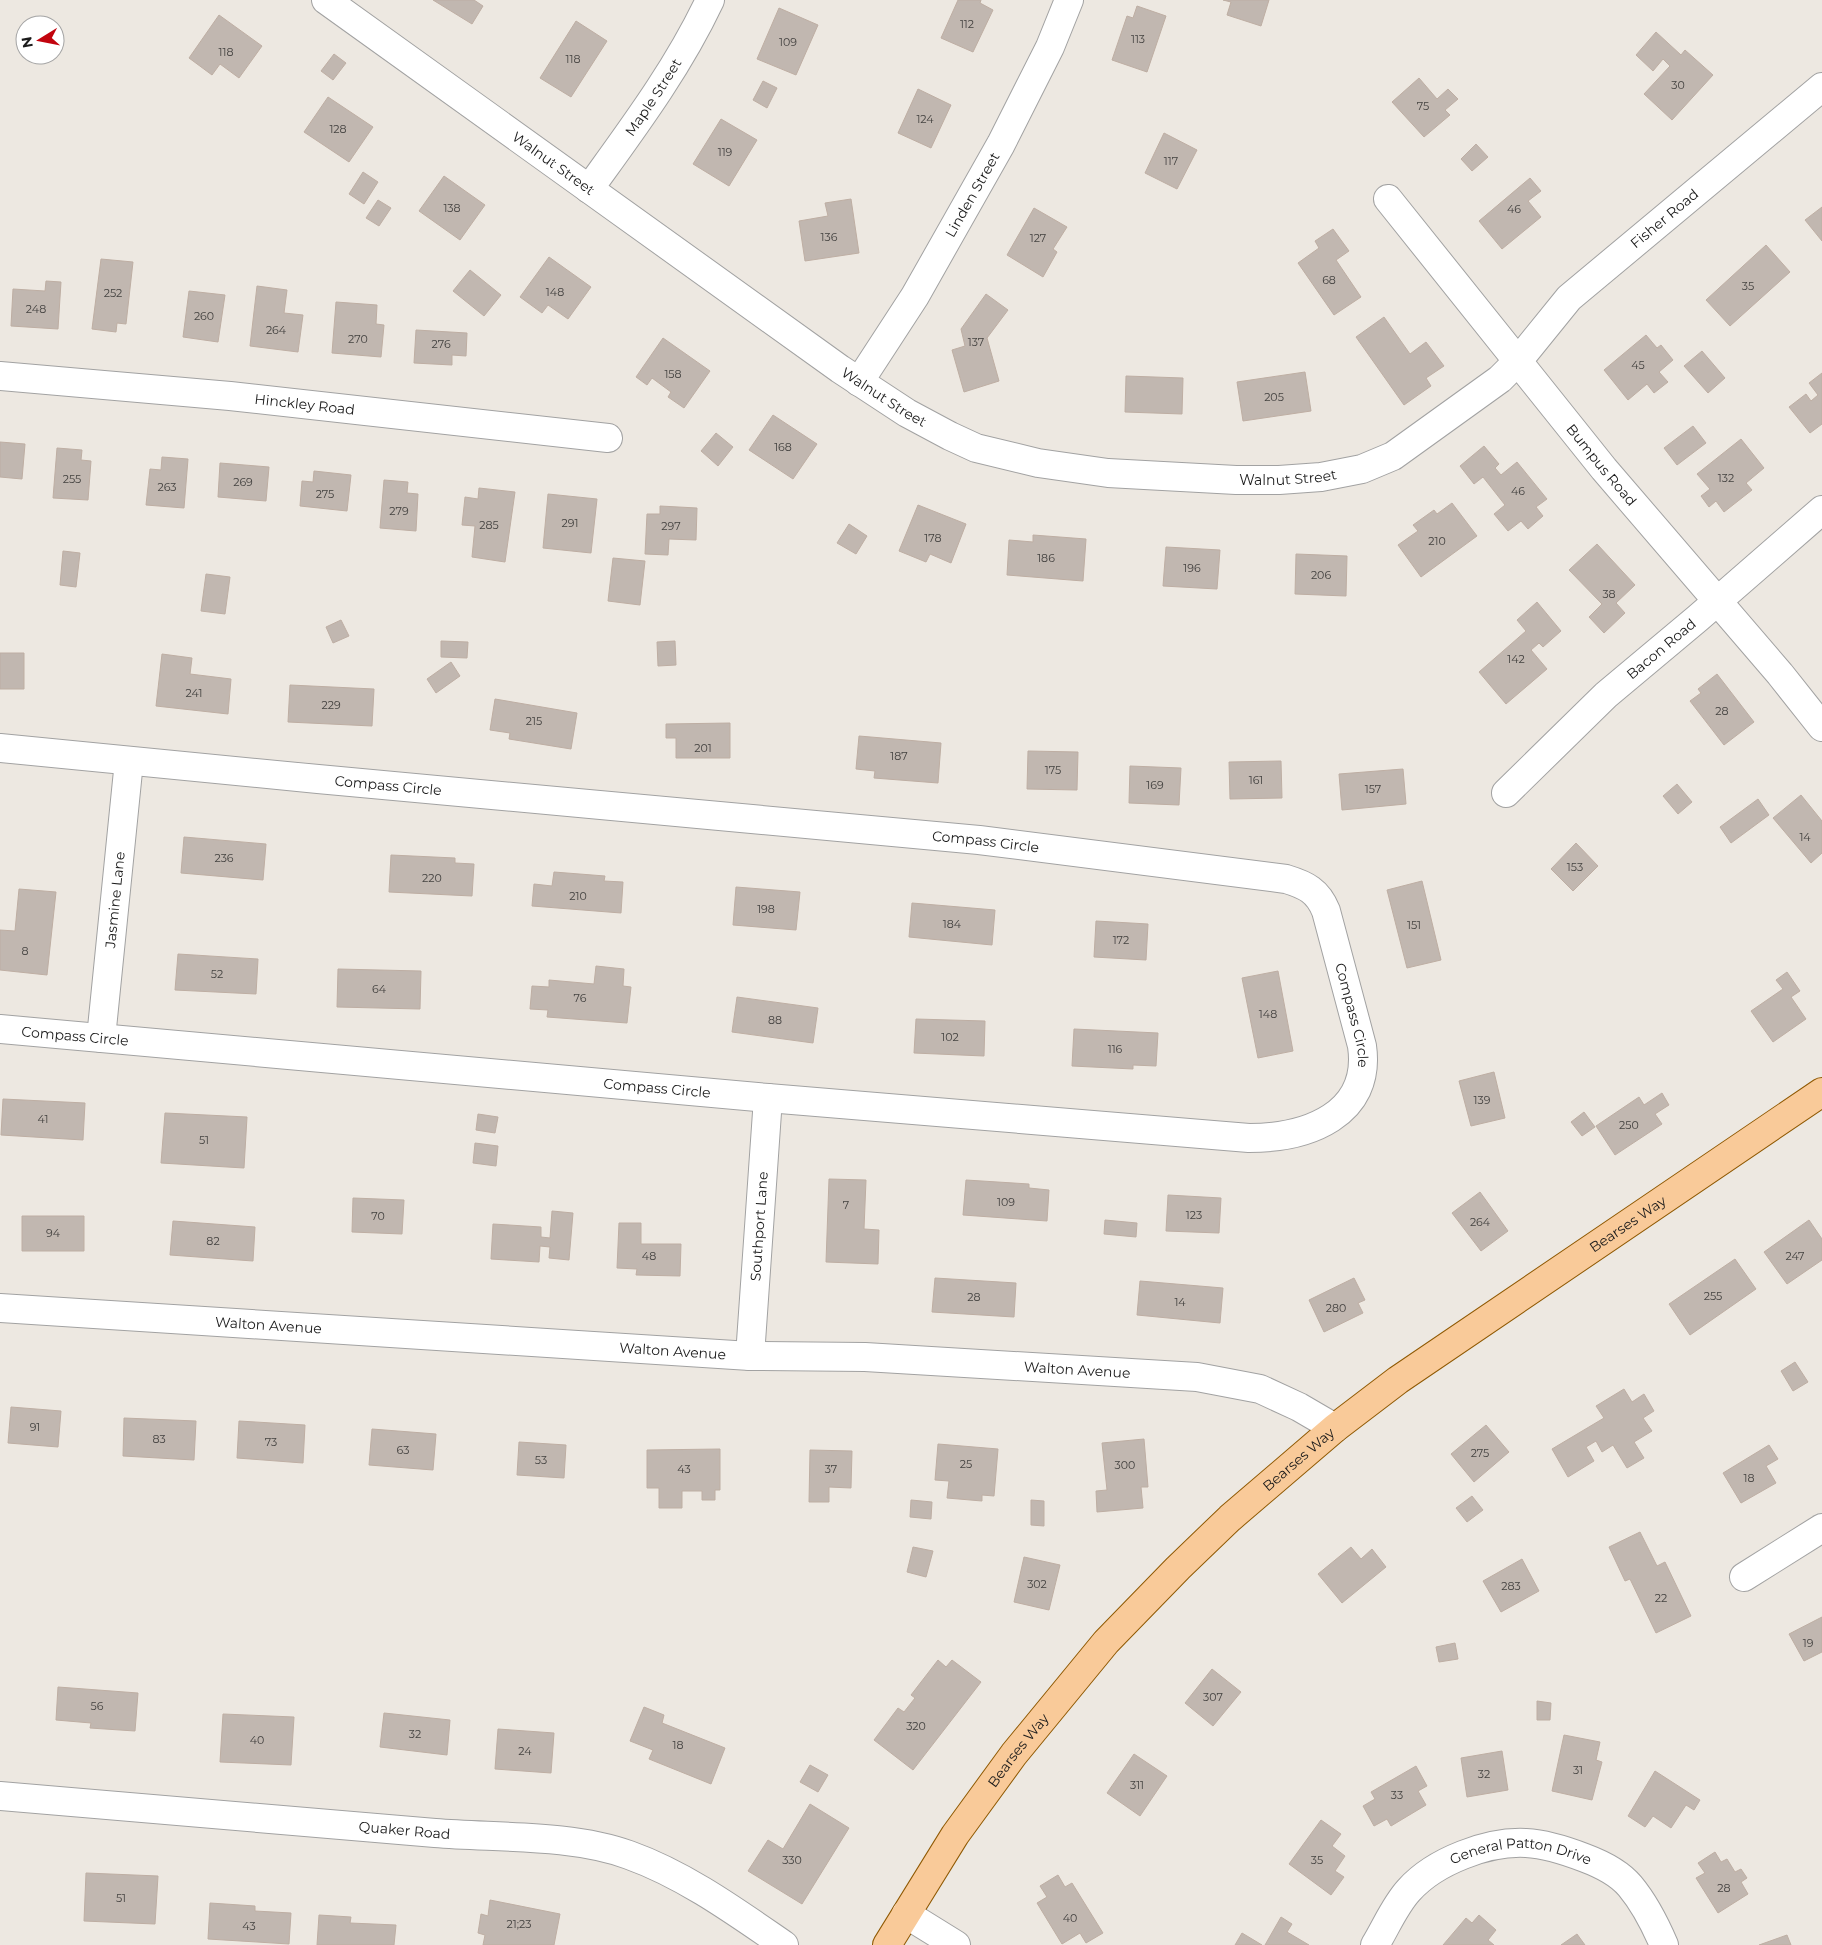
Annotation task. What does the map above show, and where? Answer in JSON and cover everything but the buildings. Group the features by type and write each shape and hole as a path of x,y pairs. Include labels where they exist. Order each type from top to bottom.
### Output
{"main road":[{"name":"Bearses Way","path":"887,1945 955,1835 1014,1754 1106,1642 1230,1518 1335,1428 1398,1380 1822,1093"}],"street":[{"name":"Walnut Street","path":"326,0 859,382 907,413 976,448 1038,463 1108,473 1279,480 1321,477 1362,470 1392,456 1500,379 1518,362"},
{"name":"Maple Street","path":"589,189 661,88 697,28 710,0"},
{"name":"Linden Street","path":"859,382 915,296 1001,144 1050,47 1069,0"},
{"name":"Fisher Road","path":"1518,362 1569,298 1822,87"},
{"name":"Bumpus Road","path":"1388,199 1604,469 1822,727"},
{"name":"Hinckley Road","path":"0,376 230,396 608,438"},
{"name":"Bacon Road","path":"1506,793 1606,694 1822,510"},
{"name":"Compass Circle","path":"0,748 969,839 1286,879 1306,886 1314,891 1322,900 1362,1046 1364,1061 1358,1089 1349,1104 1335,1115 1319,1125 1301,1131 1265,1138 768,1098 0,1029"},
{"name":"Jasmine Lane","path":"101,1038 129,761"},
{"name":"Southport Lane","path":"750,1356 768,1098"},
{"name":"Walton Avenue","path":"0,1308 750,1356 864,1358 1198,1377 1260,1389 1300,1407 1335,1428"},
{"path":"1744,1577 1822,1528"},
{"name":"Quaker Road","path":"0,1796 447,1834 580,1842 610,1849 644,1861 728,1907 784,1945"},
{"name":"General Patton Drive","path":"1375,1945 1409,1890 1432,1871 1479,1849 1506,1843 1528,1843 1570,1852 1602,1865 1629,1885 1652,1917 1664,1945"},
{"path":"906,1914 956,1945"}]}
